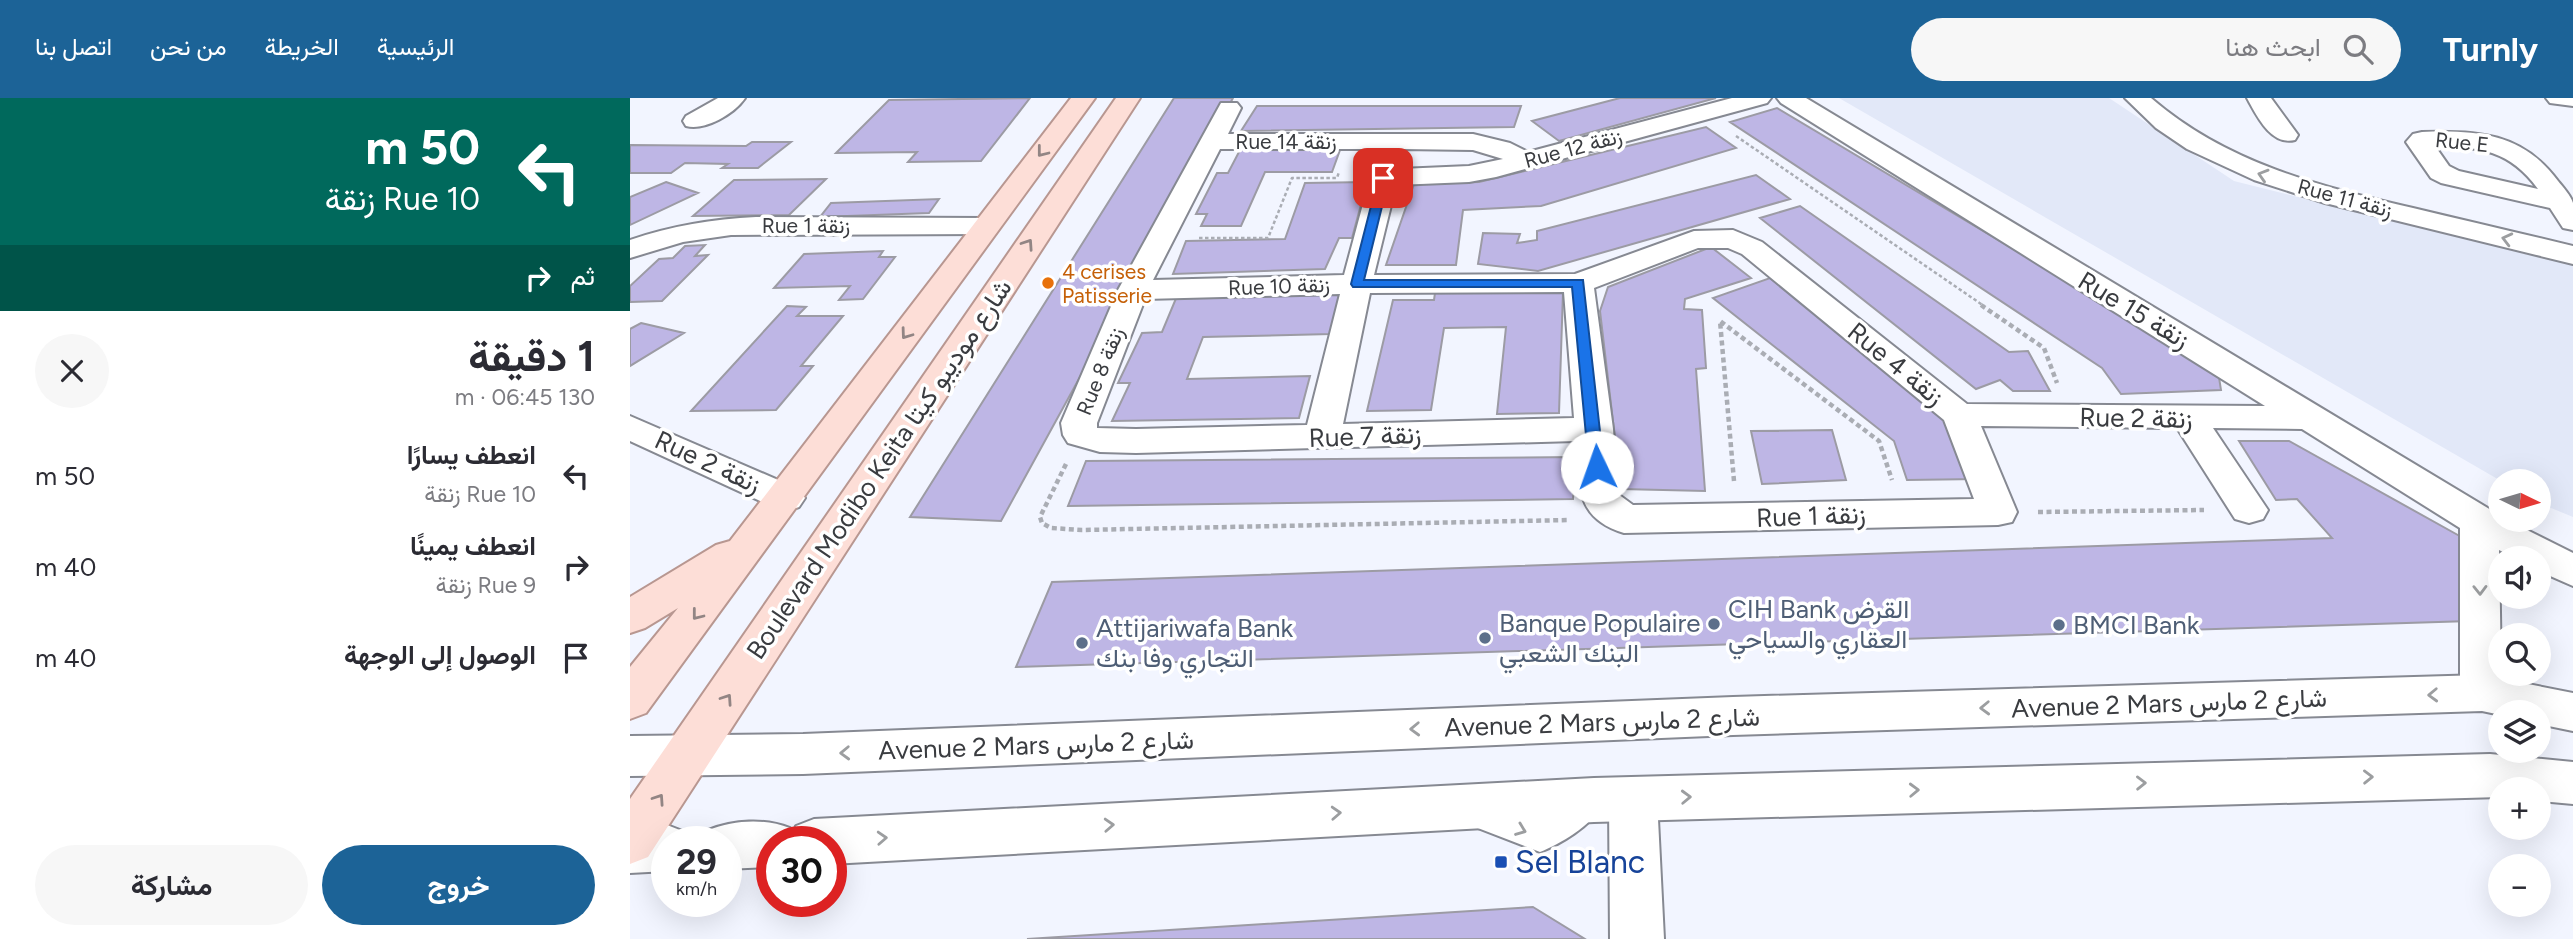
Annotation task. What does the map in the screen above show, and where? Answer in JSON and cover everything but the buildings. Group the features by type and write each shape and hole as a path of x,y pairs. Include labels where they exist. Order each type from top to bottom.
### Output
{"main road":[{"name":"Boulevard Modibo Keita شارع موديبو كيتا","path":"630,700 758,536 985,226 1083,98"},
{"name":"Boulevard Modibo Keita شارع موديبو كيتا","path":"630,841 1128,98"},
{"path":"630,617 709,570 758,536"}],"street":[{"path":"695,121 723,107 733,98"},
{"name":"Rue 12 زنقة","path":"1383,178 1469,174 1759,98"},
{"name":"Rue 15 زنقة","path":"1790,98 2479,522 2573,571"},
{"name":"Rue 11 زنقة","path":"2137,98 2149,111 2195,143 2249,171 2337,198 2573,255"},
{"path":"2259,98 2266,113 2286,135"},
{"path":"2558,98 2573,99"},
{"name":"Rue 8 زنقة","path":"1136,441 1100,440 1081,435 1079,423 1132,290 1228,108"},
{"name":"Rue 14 زنقة","path":"1212,141 1472,142 1501,148 1525,161"},
{"path":"1322,437 1383,178 1395,141"},
{"name":"Rue 1 زنقة","path":"630,249 663,237 708,227 985,226"},
{"name":"Rue 10 زنقة","path":"1132,290 1357,284 1578,283 1694,240 1733,239 1752,248"},
{"name":"Rue 4 زنقة","path":"1752,248 1959,415 1998,512"},
{"path":"1578,283 1595,429 1600,499 1624,519"},
{"name":"Rue 2 زنقة","path":"1959,415 2312,418"},
{"path":"2189,418 2249,510"},
{"name":"Rue 2 زنقة","path":"630,427 786,498"},
{"name":"Rue 7 زنقة","path":"1136,441 1595,429"},
{"name":"Rue 1 زنقة","path":"1624,519 1998,512"},
{"path":"2479,522 2482,693"},
{"name":"Avenue 2 Mars شارع 2 مارس","path":"630,756 803,754 1733,716 2482,693 2573,712"},
{"path":"847,840 1613,799 2490,775 2573,783"},
{"path":"1613,799 1637,939"},
{"path":"630,850 651,849"}],"path":[{"path":"1704,114 2044,348 2068,417"},
{"path":"1158,239 1268,237 1292,178 1337,178 1348,141"},
{"path":"1737,518 1720,321 1879,441 1903,514"},
{"path":"1081,435 1040,517 1042,523 1051,527 1082,530 1624,519"},
{"path":"1998,512 2249,510"}],"shaded area":[{"path":"1839,98 2109,98 2234,181 2573,265 2573,517 2552,508 2552,469 2488,469 2488,473"}],"place":[{"name":"4 cerises Patisserie","path":"1048,283"},
{"name":"CIH Bank القرض العقاري والسياحي","path":"1714,624"},
{"name":"BMCI Bank","path":"2059,625"},
{"name":"Banque Populaire البنك الشعبي","path":"1485,638"},
{"name":"Attijariwafa Bank التجاري وفا بنك","path":"1082,643"},
{"name":"Sel Blanc","path":"1501,862"}],"route":[{"path":"1383,178 1357,284 1578,283 1597,467"}]}
